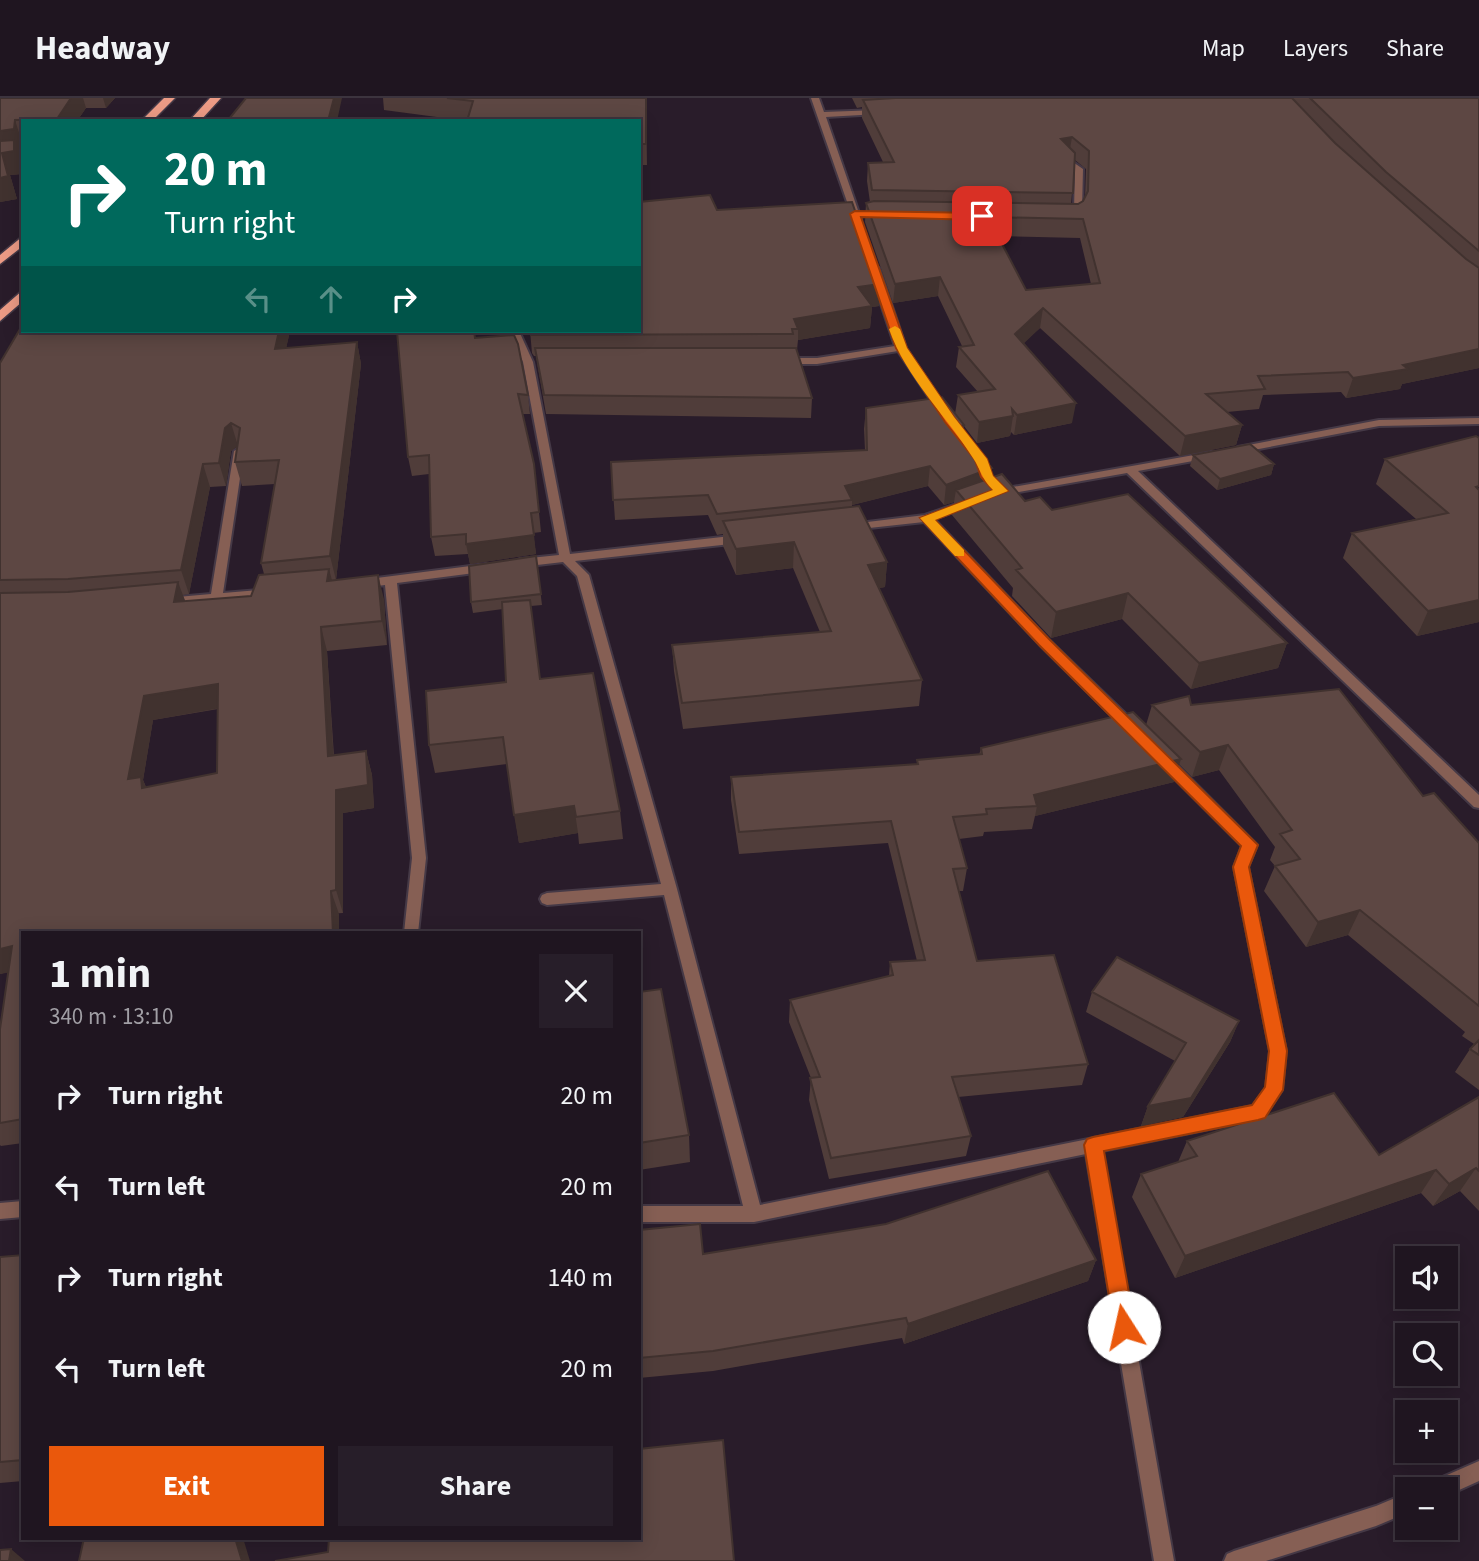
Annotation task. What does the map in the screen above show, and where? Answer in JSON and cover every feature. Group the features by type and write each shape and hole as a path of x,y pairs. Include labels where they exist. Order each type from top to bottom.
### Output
{"main road":[{"path":"148,119 170,98"},
{"path":"196,119 216,98"},
{"path":"0,261 21,241"},
{"path":"0,317 21,296"}],"street":[{"path":"815,98 859,226"},
{"path":"821,115 888,112"},
{"path":"1059,218 1074,217 1078,210 1079,170 1064,159"},
{"path":"855,214 869,214"},
{"path":"872,263 901,348 950,420"},
{"path":"515,333 528,362 565,557 583,575 670,889 754,1214"},
{"path":"767,361 817,361 901,348"},
{"path":"528,362 541,362"},
{"path":"843,527 927,518 998,488 1130,471 1379,423 1479,421"},
{"path":"216,598 239,451"},
{"path":"1130,471 1479,803"},
{"path":"641,1214 754,1214 1258,1112 1274,1090 1278,1051 1241,867 1250,845 1044,642 927,518"},
{"path":"512,565 760,536"},
{"path":"351,585 498,566"},
{"path":"391,581 419,858 411,931"},
{"path":"147,604 284,592"},
{"path":"547,899 670,889"},
{"path":"1093,1145 1164,1561"},
{"path":"0,1211 21,1209"},
{"path":"1458,1480 1479,1471"},
{"path":"1234,1561 1395,1508"}],"building":[{"path":"0,98 71,98 57,119 15,120 14,129 0,131"},
{"path":"246,98 334,98 329,119 229,119"},
{"path":"447,98 646,98 646,144 641,144 641,119 468,119 473,101"},
{"path":"1292,98 1335,143 1479,268 1479,349 1403,365 1408,369 1353,378 1348,372 1258,376 1265,389 1206,394 1242,425 1185,436 1043,308 1015,334 1076,403 1017,415 1012,409 1013,416 979,422 958,395 995,389 959,347 974,345 940,277 895,284 866,203 1078,204 1083,201 1088,191 1089,151 1072,137 1061,139 1075,153 1073,193 872,190 868,163 894,162 863,100","holes":["988,217 1083,219 1100,283 1026,290"]},
{"path":"1310,98 1479,98 1479,251 1386,172"},
{"path":"14,140 14,151 2,153 8,176 0,178 0,141"},
{"path":"710,195 717,210 852,202 880,284 858,287 872,306 794,319 798,329 792,329 793,334 531,335 641,333 641,202"},
{"path":"21,327 21,333 279,333 275,349 357,342 330,556 261,563 279,460 235,462 240,428 231,423 225,428 219,463 203,464 181,570 68,579 0,580 0,363"},
{"path":"397,333 474,333 475,338 514,335 528,395 518,394 534,464 539,512 531,513 534,535 466,544 466,534 431,537 429,455 408,457"},
{"path":"535,348 796,348 812,398 544,395"},
{"path":"942,397 964,425 958,427 992,468 946,485 930,466 845,486 852,500 717,514 708,495 613,500 611,462 867,450 866,408"},
{"path":"1476,436 1479,438 1479,486 1476,487 1479,490 1479,600 1428,611 1352,533 1448,513 1385,459"},
{"path":"1250,444 1274,464 1220,479 1193,455"},
{"path":"1002,474 1025,501 1040,497 1052,510 1128,494 1287,643 1199,663 1128,593 1056,612 1016,570 1022,568 956,490"},
{"path":"859,506 887,562 868,565 922,680 682,703 672,645 831,631 794,542 736,549 723,521"},
{"path":"536,556 541,594 471,602 469,566"},
{"path":"329,569 327,581 378,575 382,621 321,627 328,756 366,751 368,785 336,790 336,890 331,891 333,931 21,931 21,1119 0,1123 0,1029 12,946 0,949 0,593 68,592 178,582 174,602 251,596 259,575","holes":["218,684 217,773 142,788 141,777 128,779 144,696"]},
{"path":"530,600 540,679 593,673 620,811 576,817 574,806 514,815 503,737 429,745 426,691 506,682 502,602"},
{"path":"1339,689 1423,796 1434,793 1479,843 1479,1006 1360,910 1318,922 1275,866 1300,859 1280,834 1292,830 1228,745 1200,752 1152,705 1189,696 1191,705"},
{"path":"1133,712 1181,759 1034,795 1037,806 986,809 987,814 953,817 967,868 953,869 977,961 1054,955 1088,1064 952,1077 971,1136 831,1158 810,1078 820,1077 790,1000 893,975 890,962 925,960 891,821 739,832 731,777 918,764 917,760 982,754 981,748"},
{"path":"1117,957 1239,1021 1191,1098 1148,1106 1186,1043 1092,992"},
{"path":"661,989 689,1135 641,1143 641,992"},
{"path":"1479,1040 1479,1055 1470,1049"},
{"path":"1334,1093 1379,1155 1479,1097 1479,1171 1476,1168 1449,1184 1436,1170 1185,1256 1141,1174 1197,1156 1187,1141"},
{"path":"1048,1171 1096,1260 908,1324 906,1318 713,1351 641,1358 641,1230 700,1224 703,1254 886,1224"},
{"path":"21,1255 21,1460 0,1462 0,1257"},
{"path":"723,1440 734,1561 275,1561 328,1552 329,1540 641,1540 641,1449"},
{"path":"84,1540 236,1540 242,1561 79,1561"},
{"path":"11,1549 9,1561 0,1561 0,1550"}],"slow traffic":[{"path":"895,329 901,348 950,420 981,459 987,477 1002,491 927,518 959,553"}],"route":[{"path":"982,216 855,214 901,348 950,420 981,459 987,477 1002,491 927,518 1044,642 1250,845 1241,867 1278,1051 1274,1090 1258,1112 1093,1145 1124,1327"}]}
